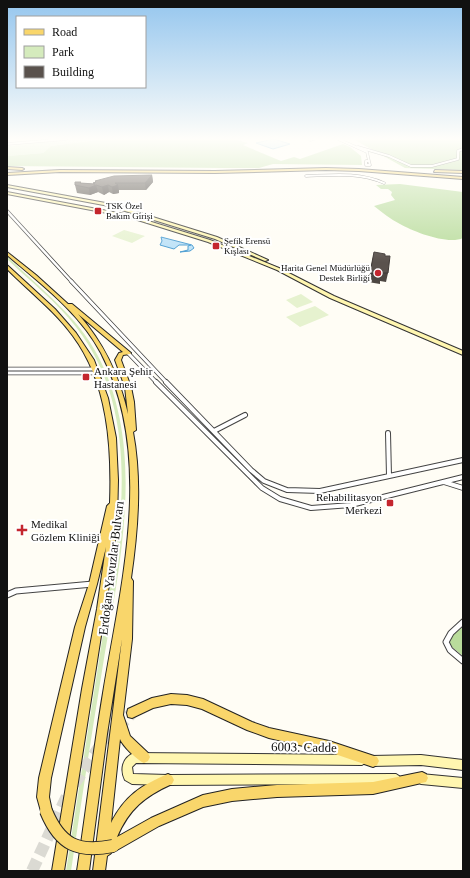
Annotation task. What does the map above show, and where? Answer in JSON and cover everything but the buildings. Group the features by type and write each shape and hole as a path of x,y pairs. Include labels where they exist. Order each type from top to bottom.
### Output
{"main road":[{"path":"7,186 105,204 216,238 283,268 295,277"},
{"path":"7,193 129,216 209,242 260,261 295,277 332,297 463,353"},
{"path":"209,242 216,238"},
{"name":"Erdoğan Yavuzlar Bulvarı","path":"9,254 51,291 88,330 104,355 119,388 124,405 134,460 134,491 129,555 83,871"},
{"name":"Erdoğan Yavuzlar Bulvarı","path":"7,266 66,324 86,351 96,371 104,393 109,417 112,444 114,498 112,534 58,871"},
{"path":"51,291 83,314 103,333 128,353"},
{"path":"128,353 121,354 118,360 127,383 131,402 134,460"},
{"path":"114,498 106,520 45,778 44,797 46,811 56,833 71,844 90,850 113,846 160,820 204,801 232,795 277,791 373,788 422,778"},
{"path":"100,869 129,617 129,555"},
{"path":"132,713 156,701 183,699 200,702 216,708 238,721 268,733 338,749 373,761"},
{"path":"118,716 126,739 144,757"},
{"path":"144,757 134,758 129,762 126,772 128,777 132,779 168,780 422,778 463,783"},
{"name":"6003. Cadde","path":"144,757 373,761 421,760 463,765"},
{"path":"100,869 116,822 128,804 144,791 168,780"}],"street":[{"path":"377,180 384,183"},
{"path":"7,212 117,331 251,470 264,481 287,490 320,491 463,460"},
{"path":"128,353 262,488 280,499 311,508 352,505 442,481 463,477"},
{"path":"7,369 96,371"},
{"path":"7,373 96,371"},
{"path":"214,430 245,415"},
{"path":"388,433 389,476"},
{"path":"442,481 463,488"},
{"path":"7,595 16,591 92,584"},
{"path":"463,622 449,633 445,640 445,646 451,653 463,661"}],"green space":[{"path":"400,184 463,192 463,238 449,240 422,234 396,222 374,206 395,200 391,195 392,192 388,189 381,189 376,185"},
{"path":"124,230 145,236 132,243 112,236"},
{"path":"7,256 57,303 89,341 98,356 113,393 122,432 125,471 125,512 121,552 71,871 66,871 119,532 122,478 121,451 112,399 103,374 91,350 69,318 52,300 7,259"},
{"path":"301,294 313,302 297,308 286,300"},
{"path":"315,306 329,315 300,327 286,317"},
{"path":"463,627 463,656 448,642 451,636"}],"water":[{"path":"161,237 192,245 194,248 190,251 180,252 188,250 188,246 191,245 179,245 174,249 160,245 162,241"}],"tunnel":[{"path":"74,784 100,746 132,713"},
{"path":"32,871 67,796"}],"place":[{"name":"TSK Özel Bakım Girişi","path":"98,211"},
{"name":"Şefik Erensü Kışlası","path":"216,246"},
{"name":"Harita Genel Müdürlüğü Destek Birliği","path":"378,273"},
{"name":"Ankara Şehir Hastanesi","path":"86,377"},
{"name":"Rehabilitasyon Merkezi","path":"390,503"},
{"name":"Medikal Gözlem Kliniği","path":"22,530"}]}
